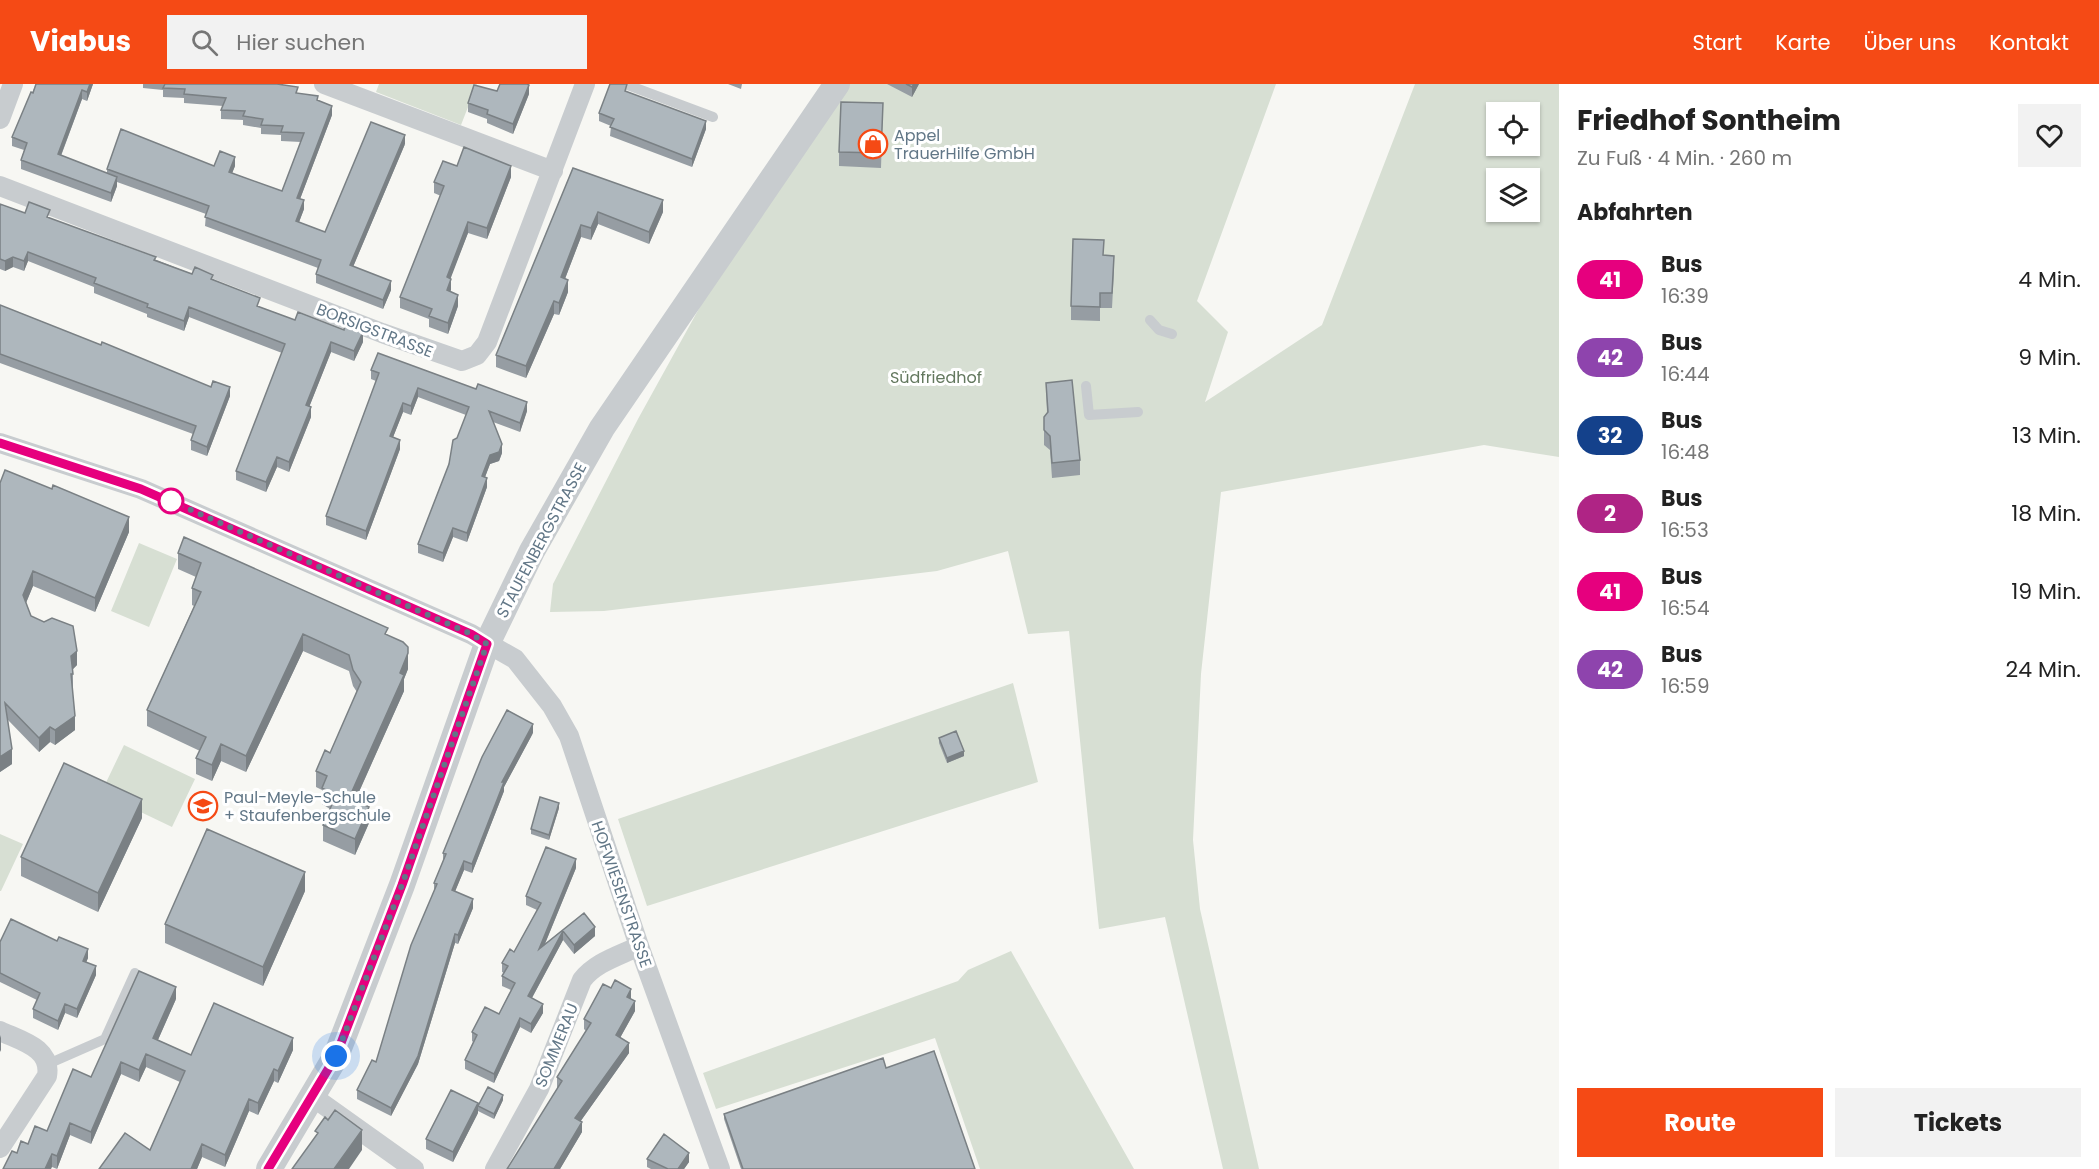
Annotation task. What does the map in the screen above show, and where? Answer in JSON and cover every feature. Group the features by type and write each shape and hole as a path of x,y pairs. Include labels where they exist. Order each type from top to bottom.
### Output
{"street":[{"path":"0,119 13,84"},
{"path":"324,84 553,171"},
{"name":"BORSIGSTRASSE","path":"0,186 382,333 462,361 477,355 487,342 585,84"},
{"name":"STAUFENBERGSTRASSE","path":"268,1169 336,1056 366,982 487,644 532,551 602,428 837,84"},
{"name":"HOFWIESENSTRASSE","path":"0,443 172,501 471,634 515,659 552,706 569,736 639,946 720,1169"},
{"name":"SOMMERAU","path":"495,1169 539,1089 582,980 600,963 639,946"},
{"path":"0,1031 44,1054 48,1064 47,1076 0,1148"},
{"path":"313,1097 414,1169"}],"lane":[{"path":"625,84 713,117"},
{"path":"1150,320 1160,330 1172,334"},
{"path":"1086,386 1089,416 1138,412"},
{"path":"48,1064 105,1039 135,973"}],"green space":[{"path":"379,84 477,84 461,125 376,92"},
{"name":"Südfriedhof","path":"823,84 1276,84 1197,301 1228,332 1205,402 1322,325 1415,84 1559,84 1559,457 1484,445 1221,492 1201,674 1193,840 1200,909 1259,1169 1223,1169 1165,917 1099,929 1069,631 1028,634 1008,551 937,571 604,611 550,612 553,584 638,419"},
{"path":"139,543 177,559 149,627 111,611"},
{"path":"1013,683 1038,782 647,906 618,819"},
{"path":"124,745 195,779 172,827 101,793"},
{"path":"0,834 23,844 1,891 0,891"},
{"path":"1011,951 1134,1169 980,1169 935,1038 716,1109 703,1073 958,981 968,970"}],"building":[{"path":"36,84 90,84 87,92 82,90 58,154 117,177 111,193 21,160 27,143 12,137"},
{"path":"165,84 277,84 298,87 296,93 318,96 317,100 332,106 297,198 304,200 296,221 325,232 371,122 405,135 350,265 391,281 383,300 316,274 321,260 205,217 209,206 107,169 121,129 214,166 220,151 235,157 229,172 282,191 304,133 281,132 283,126 261,125 263,119 243,116 245,111 221,110 226,98 184,94 185,89 163,88"},
{"path":"500,84 529,85 513,124 487,114 488,110 468,103 474,85 497,91"},
{"path":"610,84 627,84 625,91 706,121 692,159 610,127 614,119 599,113"},
{"path":"841,102 883,103 881,153 839,152"},
{"path":"464,147 511,166 487,228 468,222 447,277 451,279 447,290 458,295 448,323 429,316 432,309 400,297 444,186 434,182 443,161 457,166"},
{"path":"573,168 663,200 649,232 598,212 591,228 581,225 561,277 568,280 559,303 554,301 526,366 496,355"},
{"path":"29,202 50,210 47,217 156,257 154,260 192,274 195,267 213,275 211,279 260,298 257,306 295,320 298,312 344,330 345,325 363,332 354,351 331,342 306,405 311,407 289,462 277,457 266,482 236,471 285,344 189,307 184,321 94,283 96,278 28,252 24,261 13,257 5,261 0,259 0,204 25,213"},
{"path":"1073,239 1104,240 1103,255 1114,256 1112,293 1100,293 1100,307 1071,306"},
{"path":"0,305 101,345 102,342 211,387 213,381 230,387 207,447 191,440 196,426 0,354"},
{"path":"378,353 476,389 478,384 527,402 520,423 489,411 502,444 499,452 490,455 482,476 487,478 467,533 453,528 443,553 418,544 449,464 453,440 457,438 469,407 418,388 411,406 403,403 390,436 400,440 366,531 326,516 379,373 371,370"},
{"path":"1072,380 1080,460 1052,463 1050,436 1044,430 1044,417 1048,412 1046,383"},
{"path":"5,470 52,489 53,485 129,517 95,598 33,571 23,595 31,616 44,622 52,618 73,626 77,651 71,656 75,716 55,730 50,727 39,738 5,703 12,749 0,757 0,483"},
{"path":"184,537 388,628 385,634 403,642 408,647 400,673 404,675 349,798 369,807 355,839 323,825 336,795 322,788 327,776 316,771 325,750 330,753 361,682 353,670 349,655 303,634 246,756 221,744 212,765 196,758 206,737 147,710 201,592 192,588 201,563 178,553"},
{"path":"507,710 533,724 502,782 504,782 472,864 464,861 452,890 473,899 458,935 455,934 418,1056 391,1108 357,1090 372,1060 376,1062 411,945 437,884 434,883 446,854 443,853 482,757"},
{"path":"956,731 964,751 947,758 939,738"},
{"path":"64,763 142,799 98,893 21,857"},
{"path":"540,797 559,803 549,835 531,829"},
{"path":"207,829 305,872 263,967 165,924"},
{"path":"546,847 576,859 539,949 584,913 595,927 574,945 563,931 528,996 543,1004 531,1024 520,1018 494,1074 465,1060 477,1035 472,1032 485,1007 499,1014 515,983 502,976 508,966 502,963 510,949 514,952 541,903 526,896"},
{"path":"11,919 57,941 59,937 88,949 83,961 96,966 77,1009 65,1004 58,1021 33,1009 40,993 0,973 0,942"},
{"path":"139,971 176,987 153,1038 191,1055 214,1003 293,1038 278,1071 274,1069 258,1103 249,1099 225,1155 202,1144 191,1169 99,1169 125,1133 150,1150 185,1071 146,1054 139,1070 121,1062 91,1132 70,1123 57,1156 52,1154 45,1169 3,1169 12,1151 17,1153 21,1141 28,1144 35,1126 47,1131 73,1069 91,1077"},
{"path":"615,980 631,989 627,997 635,1001 616,1035 629,1043 575,1118 582,1122 554,1169 507,1169 562,1081 557,1077 591,1023 584,1019 603,984 611,988"},
{"path":"934,1051 975,1169 743,1169 724,1114 883,1058 886,1068"},
{"path":"488,1087 503,1095 494,1114 478,1106"},
{"path":"451,1090 478,1103 453,1152 426,1139"},
{"path":"335,1110 362,1130 334,1169 292,1169 318,1133 315,1131 325,1117 328,1120"},
{"path":"664,1134 689,1153 678,1169 668,1169 647,1159"}],"bus line":[{"name":"41","path":"0,443 172,501 471,634 487,644 443,763 402,885 336,1056 268,1169"}],"place":[{"name":"Appel TrauerHilfe GmbH","path":"873,144"},
{"name":"Paul-Meyle-Schule + Staufenbergschule","path":"203,806"}],"route":[{"path":"171,501 471,634 487,644 443,763 402,885 336,1056"}]}
